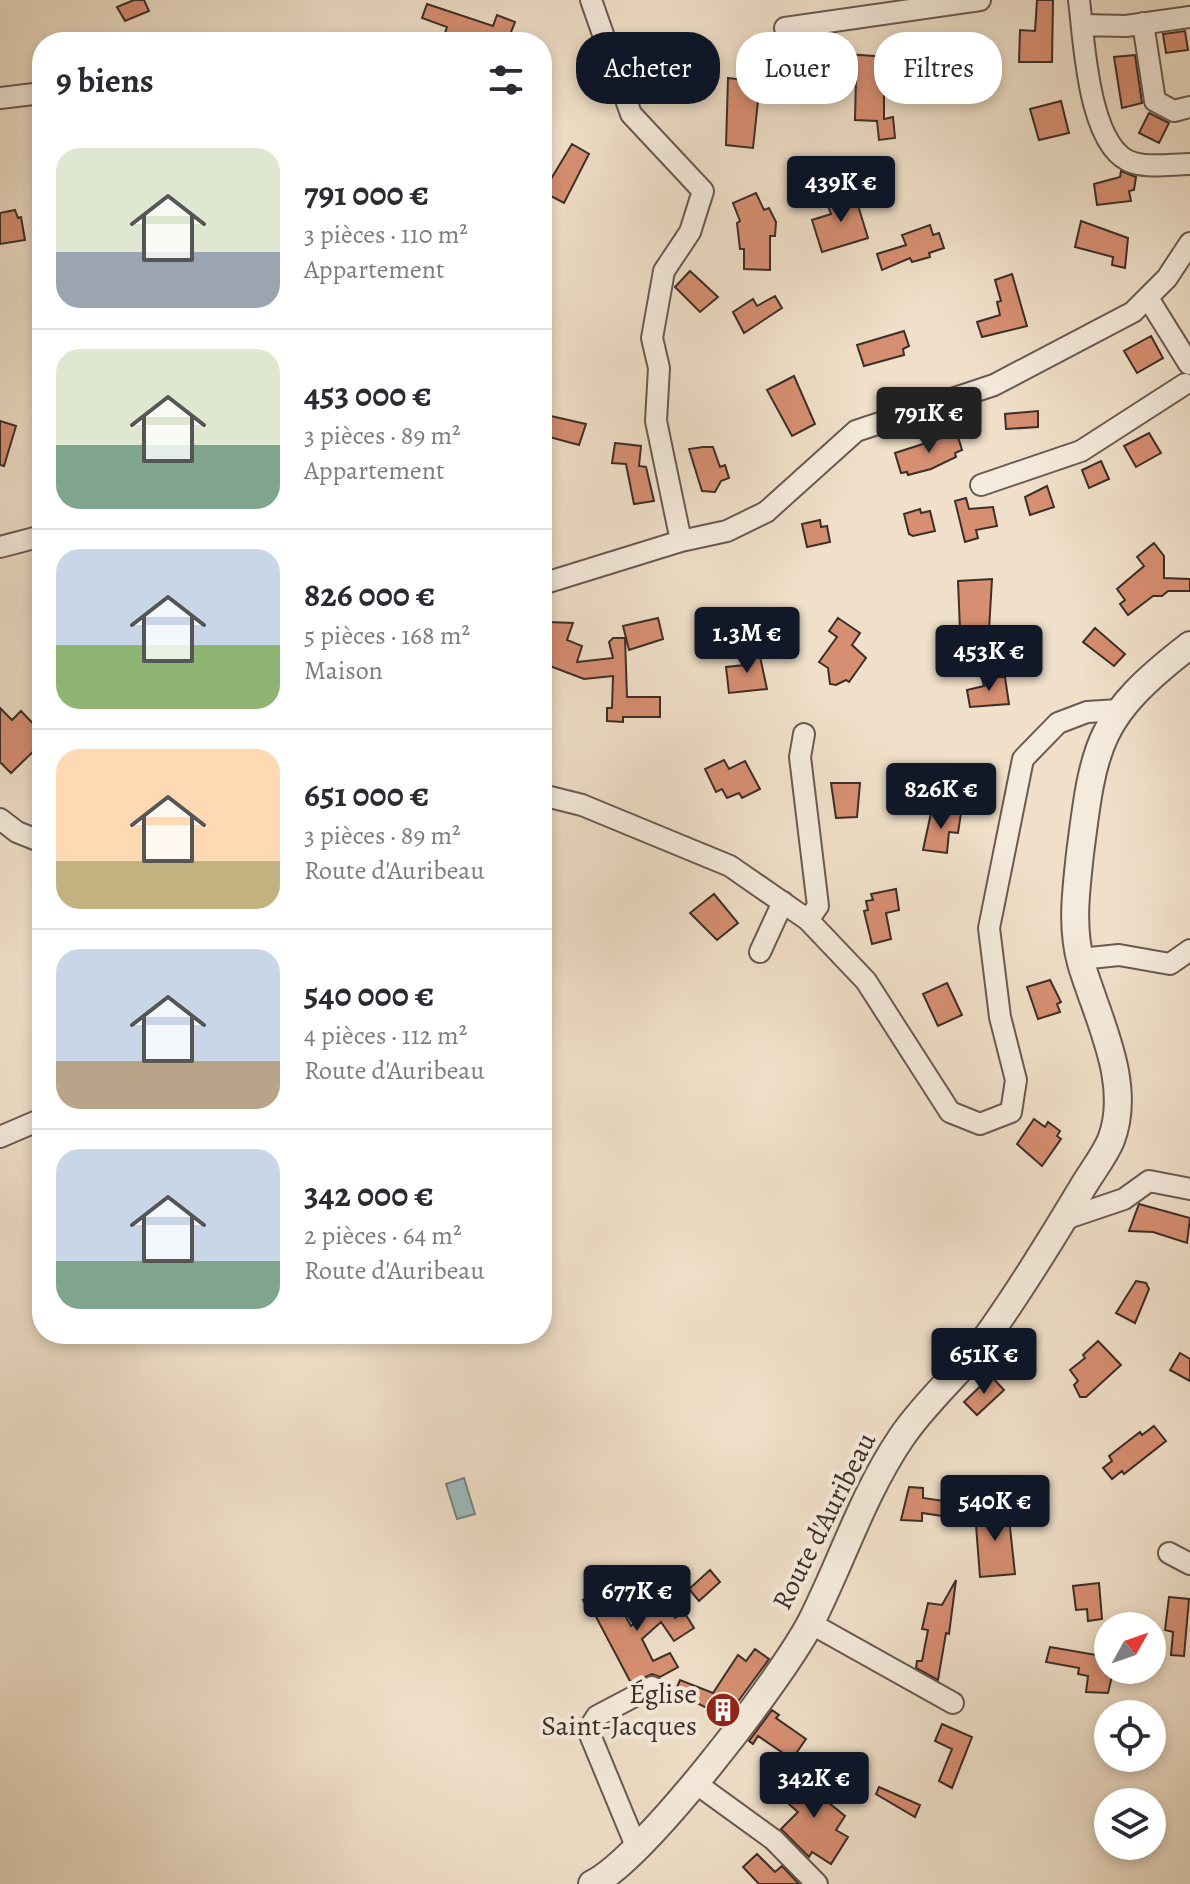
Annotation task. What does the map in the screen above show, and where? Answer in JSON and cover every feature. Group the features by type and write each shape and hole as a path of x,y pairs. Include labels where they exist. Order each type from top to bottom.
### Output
{"street":[{"path":"591,0 631,114 703,191 690,232 664,271 652,338 659,368 656,421 681,541"},
{"path":"785,28 897,6 980,0"},
{"path":"1079,0 1090,87 1099,120 1113,148 1133,163 1190,164"},
{"path":"1082,25 1143,23 1190,17"},
{"path":"1143,23 1155,101 1174,111 1190,107"},
{"path":"0,98 32,94"},
{"path":"552,581 681,541 727,531 766,512 856,431 1007,379 1111,326 1148,298 1190,243"},
{"path":"981,485 1081,451 1188,375 1148,298"},
{"path":"0,547 32,539"},
{"name":"Route d'Auribeau","path":"592,1884 606,1877 694,1782 779,1674 810,1623 859,1512 901,1437 985,1338 1111,1139 1119,1089 1080,959 1074,909 1090,774 1098,746 1118,710 1138,686 1190,645"},
{"path":"552,798 582,805 730,866 808,920 866,981 950,1112 980,1124 1011,1112 1016,1080 1000,1017 989,928 1023,759 1058,723 1087,712 1118,710"},
{"path":"804,734 800,757 818,906 808,920"},
{"path":"0,819 17,832 32,838"},
{"path":"760,952 783,902"},
{"path":"1080,959 1119,955 1170,964 1190,950"},
{"path":"0,1137 32,1123"},
{"path":"1062,1220 1124,1199 1149,1181 1190,1189"},
{"path":"1169,1553 1190,1564"},
{"path":"810,1623 953,1703"},
{"path":"636,1846 588,1730 597,1716 652,1687"},
{"path":"694,1782 774,1840 817,1884"}],"water":[{"path":"464,1478 475,1514 457,1519 446,1484"}],"building":[{"path":"134,0 144,0 149,11 125,21 117,7"},
{"path":"1037,0 1053,0 1052,62 1019,62 1020,30 1035,31"},
{"path":"427,4 493,26 497,15 515,22 511,32 445,32 447,27 422,18"},
{"path":"1185,31 1188,50 1166,53 1163,34"},
{"path":"858,55 874,56 874,104 884,104 884,119 893,117 895,138 879,140 877,121 855,120"},
{"path":"1135,55 1142,103 1122,108 1114,57"},
{"path":"728,78 736,79 736,104 758,104 753,148 726,145"},
{"path":"1061,101 1069,133 1039,140 1030,109"},
{"path":"1149,113 1169,123 1159,143 1139,133"},
{"path":"572,144 589,154 564,203 552,197 552,177"},
{"path":"1121,171 1136,177 1134,190 1129,191 1131,201 1097,205 1094,184 1120,177"},
{"path":"853,189 868,238 822,252 812,220 831,214 828,206 841,203 838,193"},
{"path":"756,193 764,210 769,208 776,222 775,236 770,236 770,270 744,269 744,249 740,249 737,223 740,221 733,203"},
{"path":"15,210 18,218 21,217 25,240 0,244 0,213"},
{"path":"1081,221 1128,238 1125,268 1112,265 1113,257 1075,247"},
{"path":"930,225 933,235 939,233 944,248 929,253 930,257 912,262 910,258 882,270 877,254 906,245 902,235"},
{"path":"690,271 718,297 700,312 675,287"},
{"path":"1012,274 1027,326 982,337 977,322 1000,315 997,302 1001,301 995,280"},
{"path":"775,296 782,308 744,333 733,312 753,299 757,306"},
{"path":"904,331 909,346 903,349 904,355 864,366 857,345"},
{"path":"1151,336 1163,358 1137,373 1124,351"},
{"path":"794,376 815,424 792,436 767,390"},
{"path":"1038,411 1038,427 1006,429 1005,414"},
{"path":"552,416 586,424 579,445 552,438"},
{"path":"0,421 16,426 4,466 0,465"},
{"path":"957,433 962,450 955,453 956,457 931,469 908,475 907,472 901,473 895,453"},
{"path":"1149,433 1161,453 1136,467 1124,446"},
{"path":"615,443 641,446 639,466 646,467 654,501 634,504 626,464 612,463"},
{"path":"713,447 720,467 725,465 729,478 721,481 715,492 702,491 689,449"},
{"path":"1101,461 1109,479 1089,488 1082,470"},
{"path":"1047,486 1054,507 1030,515 1025,497"},
{"path":"966,498 969,509 993,507 997,526 976,530 978,538 965,542 955,501"},
{"path":"920,509 921,513 930,511 935,531 913,536 909,534 904,514"},
{"path":"820,520 821,527 827,526 830,542 807,547 802,524"},
{"path":"1154,543 1164,556 1164,578 1190,579 1190,591 1168,591 1162,596 1153,596 1128,615 1120,604 1125,600 1117,589 1144,566 1137,557"},
{"path":"992,579 989,630 960,630 958,581"},
{"path":"658,618 663,639 629,650 623,626"},
{"path":"838,618 860,633 852,645 866,658 849,682 846,680 836,685 830,684 828,668 819,662 837,637 829,631"},
{"path":"552,622 573,623 567,640 582,646 577,662 613,658 609,642 613,638 625,638 627,697 660,697 660,717 623,717 623,722 607,721 607,708 612,708 613,676 584,679 552,667"},
{"path":"1095,628 1125,654 1114,666 1083,642"},
{"path":"759,652 767,689 729,693 726,667 745,665 744,653"},
{"path":"1005,677 1009,704 970,707 967,690 984,686 982,679"},
{"path":"0,708 12,720 21,711 32,723 32,753 11,773 0,762"},
{"path":"724,760 729,769 745,761 760,789 742,798 739,793 727,798 722,789 716,792 705,769"},
{"path":"831,783 860,783 857,817 836,818"},
{"path":"941,811 961,813 958,833 949,832 947,853 923,850 931,813 940,814"},
{"path":"896,889 899,910 886,913 891,939 872,944 864,911 868,910 866,901 873,900 871,894"},
{"path":"714,894 738,923 717,940 690,913"},
{"path":"1050,980 1061,1002 1057,1004 1060,1012 1038,1019 1027,987"},
{"path":"947,983 962,1015 938,1026 923,994"},
{"path":"1034,1119 1045,1127 1048,1122 1060,1131 1057,1136 1061,1139 1042,1166 1017,1144"},
{"path":"1139,1204 1190,1218 1187,1243 1153,1232 1129,1231"},
{"path":"1136,1281 1146,1283 1149,1289 1135,1323 1116,1313"},
{"path":"1098,1341 1121,1365 1086,1397 1080,1397 1074,1385 1078,1381 1070,1370 1085,1358 1083,1355"},
{"path":"1180,1353 1190,1359 1190,1381 1170,1370"},
{"path":"991,1376 1004,1390 977,1415 964,1402"},
{"path":"1154,1426 1166,1441 1124,1474 1122,1471 1112,1479 1103,1468 1112,1461 1109,1456 1140,1432 1142,1435"},
{"path":"909,1487 923,1488 923,1498 951,1502 949,1517 922,1513 922,1521 901,1520"},
{"path":"1008,1509 1015,1574 980,1577 975,1512"},
{"path":"710,1570 720,1582 699,1601 689,1589"},
{"path":"956,1580 949,1634 946,1633 938,1680 916,1668 917,1661 922,1661 928,1630 922,1629 928,1603 942,1605"},
{"path":"1099,1583 1101,1612 1094,1612 1094,1620 1088,1621 1087,1609 1076,1610 1073,1586"},
{"path":"609,1586 631,1626 653,1609 644,1595 650,1590 675,1618 684,1612 694,1628 674,1641 661,1622 642,1639 653,1661 670,1653 678,1667 660,1677 652,1674 631,1683 594,1613 591,1615 583,1600"},
{"path":"1169,1597 1189,1599 1184,1656 1171,1655 1173,1632 1166,1630"},
{"path":"1050,1647 1094,1655 1094,1684 1110,1684 1108,1693 1086,1692 1088,1676 1078,1674 1079,1668 1046,1662"},
{"path":"755,1649 769,1659 723,1722 723,1716 675,1692 680,1680 713,1693 738,1655 746,1661"},
{"path":"772,1710 779,1715 776,1718 806,1739 792,1759 758,1736 753,1744 749,1741"},
{"path":"942,1724 972,1737 952,1788 939,1781 952,1749 935,1741"},
{"path":"806,1768 820,1780 816,1786 821,1790 818,1794 845,1816 836,1830 848,1837 831,1864 812,1852 809,1857 781,1829 798,1812 782,1798"},
{"path":"879,1787 920,1805 915,1817 876,1794"},
{"path":"757,1854 775,1872 782,1866 799,1884 759,1884 743,1867"}],"place":[{"name":"Église Saint-Jacques","path":"723,1710"}]}
